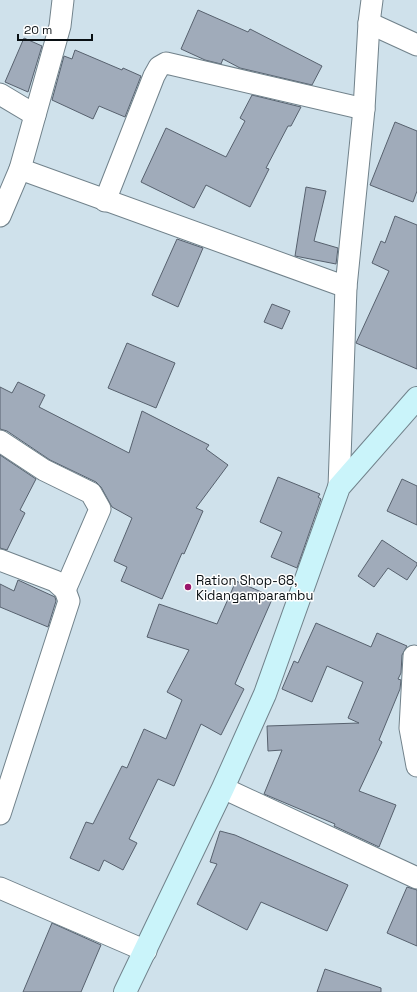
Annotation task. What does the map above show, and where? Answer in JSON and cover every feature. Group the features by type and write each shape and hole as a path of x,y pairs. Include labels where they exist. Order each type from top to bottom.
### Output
{"main road":[{"path":"125,992 223,788 265,694 339,487 417,398"}],"street":[{"path":"0,216 20,169 60,26 63,0"},
{"path":"339,487 346,287 364,109 369,23 372,0"},
{"path":"369,23 417,45"},
{"path":"105,201 154,76 159,66 166,63 364,109"},
{"path":"0,94 35,115"},
{"path":"20,169 346,287"},
{"path":"0,441 44,470 91,493 100,509 65,590"},
{"path":"0,560 55,581 65,590 69,601 0,814"},
{"path":"414,656 410,728 417,766"},
{"path":"223,788 417,878"},
{"path":"0,888 146,951"}],"building":[{"path":"198,10 248,32 250,29 322,66 312,85 240,68 223,59 221,64 205,60 181,49"},
{"path":"24,38 42,46 28,92 5,82"},
{"path":"75,50 122,70 123,68 141,76 125,117 99,106 93,119 52,100 64,56 72,59"},
{"path":"252,95 301,107 291,126 288,126 266,168 269,169 250,207 206,185 194,208 141,182 166,128 226,157 245,121 240,118"},
{"path":"395,122 417,131 417,191 413,202 370,185"},
{"path":"306,187 326,191 314,241 338,248 336,264 295,256"},
{"path":"395,216 417,225 417,369 356,343 389,271 372,263 381,241 385,243"},
{"path":"177,239 203,248 178,307 152,295"},
{"path":"272,304 290,311 282,329 264,322"},
{"path":"127,343 175,363 156,408 108,388"},
{"path":"18,382 45,395 39,407 129,453 142,411 209,445 206,449 228,465 196,508 203,511 184,554 182,553 162,599 121,581 127,567 114,561 132,518 112,507 101,487 96,482 50,460 7,431 0,429 0,387 12,393"},
{"path":"0,455 36,479 20,510 25,513 7,550 0,548"},
{"path":"278,477 320,494 318,497 321,499 297,568 271,557 282,532 260,522"},
{"path":"402,479 417,486 417,525 387,511"},
{"path":"382,540 417,563 417,565 407,580 388,568 374,587 358,576"},
{"path":"18,580 55,597 56,601 48,627 0,607 0,584 14,591"},
{"path":"236,581 273,597 235,684 244,689 221,735 201,724 174,786 158,779 129,839 137,843 123,870 104,860 99,871 70,858 86,822 93,824 122,766 127,768 144,729 166,739 182,700 167,692 189,650 147,637 159,604 217,624"},
{"path":"316,623 371,647 377,633 407,646 402,655 401,673 398,679 401,680 400,689 379,740 382,742 359,791 396,805 379,847 334,826 335,824 264,794 282,750 268,751 267,726 359,723 348,718 363,682 327,666 312,702 282,689 294,661 298,663"},
{"path":"220,831 235,835 348,885 327,931 261,902 247,930 197,904 217,864 210,862"},
{"path":"407,887 417,890 417,946 387,933"},
{"path":"52,923 101,945 81,992 23,992"},
{"path":"325,969 381,988 381,992 317,992"}],"place":[{"name":"Ration Shop-68, Kidangamparambu","path":"188,587"}]}
